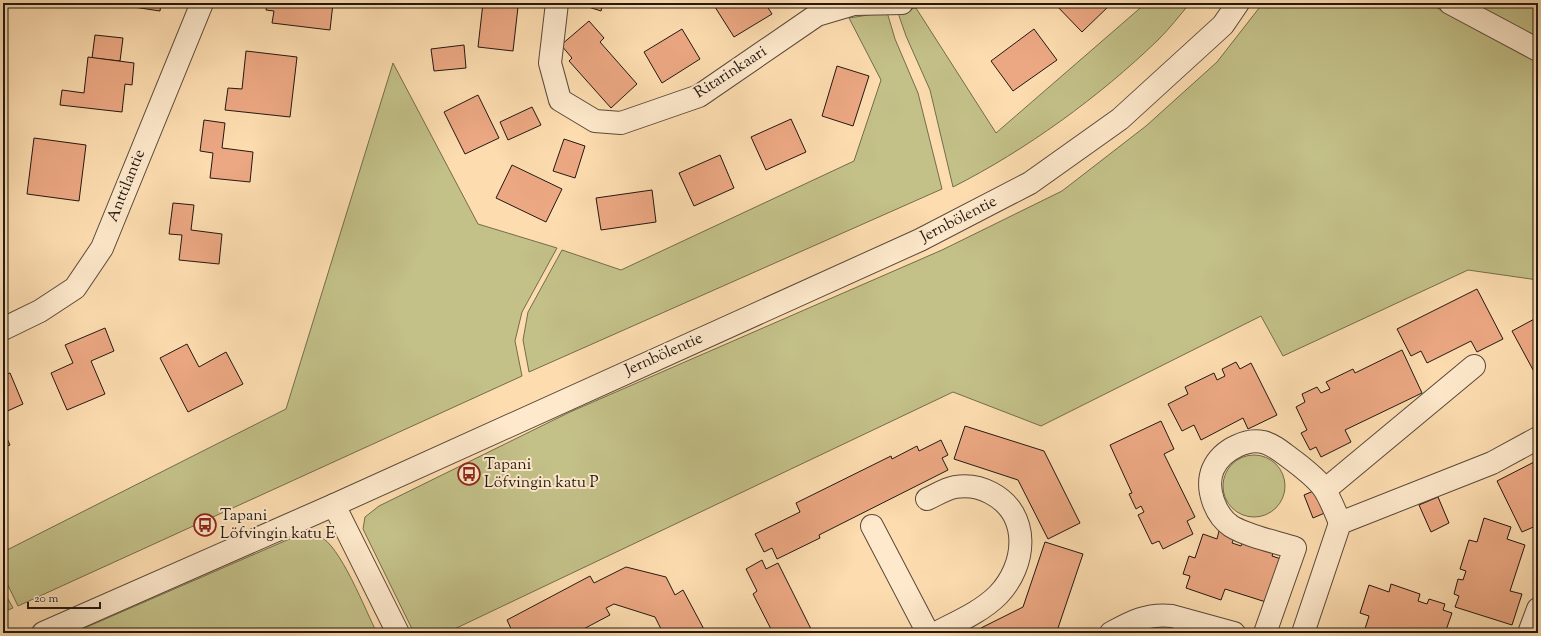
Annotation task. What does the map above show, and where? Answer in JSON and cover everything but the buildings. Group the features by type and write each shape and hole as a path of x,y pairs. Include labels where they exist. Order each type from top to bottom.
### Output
{"street":[{"name":"Anttilantie","path":"3,329 40,311 75,288 102,248 202,3"},
{"name":"Ritarinkaari","path":"557,3 550,63 560,100 595,120 621,122 698,96 817,15 854,4 902,3"},
{"name":"Jernbölentie","path":"43,633 334,505 920,240 1030,183 1120,119 1223,25 1238,3"},
{"path":"1450,3 1538,50"},
{"path":"1326,489 1474,366"},
{"path":"1340,523 1492,462 1538,438"},
{"path":"1265,633 1295,548 1237,529 1224,520 1218,514 1213,502 1211,484 1212,470 1221,457 1232,449 1253,441 1263,442 1274,446 1314,476 1326,489 1340,523 1303,633"},
{"path":"927,499 956,487 982,488 1004,502 1012,510 1022,534 1022,543 1017,564 998,595 975,612 936,633"},
{"path":"334,505 398,633"},
{"path":"872,526 928,633"},
{"path":"1529,633 1538,609"},
{"path":"1111,633 1140,618 1162,615 1172,616 1234,633"}],"shaded area":[{"path":"1146,3 1190,3 1158,40 1086,102 1061,121 1008,156 953,187 930,90 906,36 897,10 916,8 996,133"},
{"path":"1263,3 1428,3 1538,62 1538,280 1468,270 1283,356 1261,316 1041,426 953,392 446,633 414,633 363,529 365,517 379,506 570,412 942,250 1062,191 1146,126 1217,62"},
{"path":"1470,3 1538,3 1538,37"},
{"path":"887,12 895,39 918,93 942,189 529,372 523,340 528,312 562,250 621,270 854,161 881,80 849,18"},
{"path":"393,63 478,224 557,248 522,312 515,341 522,376 18,606 3,575 3,552 286,409"},
{"path":"1248,455 1260,455 1276,464 1283,474 1285,486 1283,498 1276,508 1260,517 1248,517 1237,512 1228,503 1223,492 1223,480 1228,469 1237,460"},
{"path":"301,534 319,536 327,542 335,552 352,580 377,633 73,633"},
{"path":"3,590 13,608 3,612"}],"place":[{"name":"Tapani Löfvingin katu P","path":"469,474"},
{"name":"Tapani Löfvingin katu E","path":"205,525"}]}
